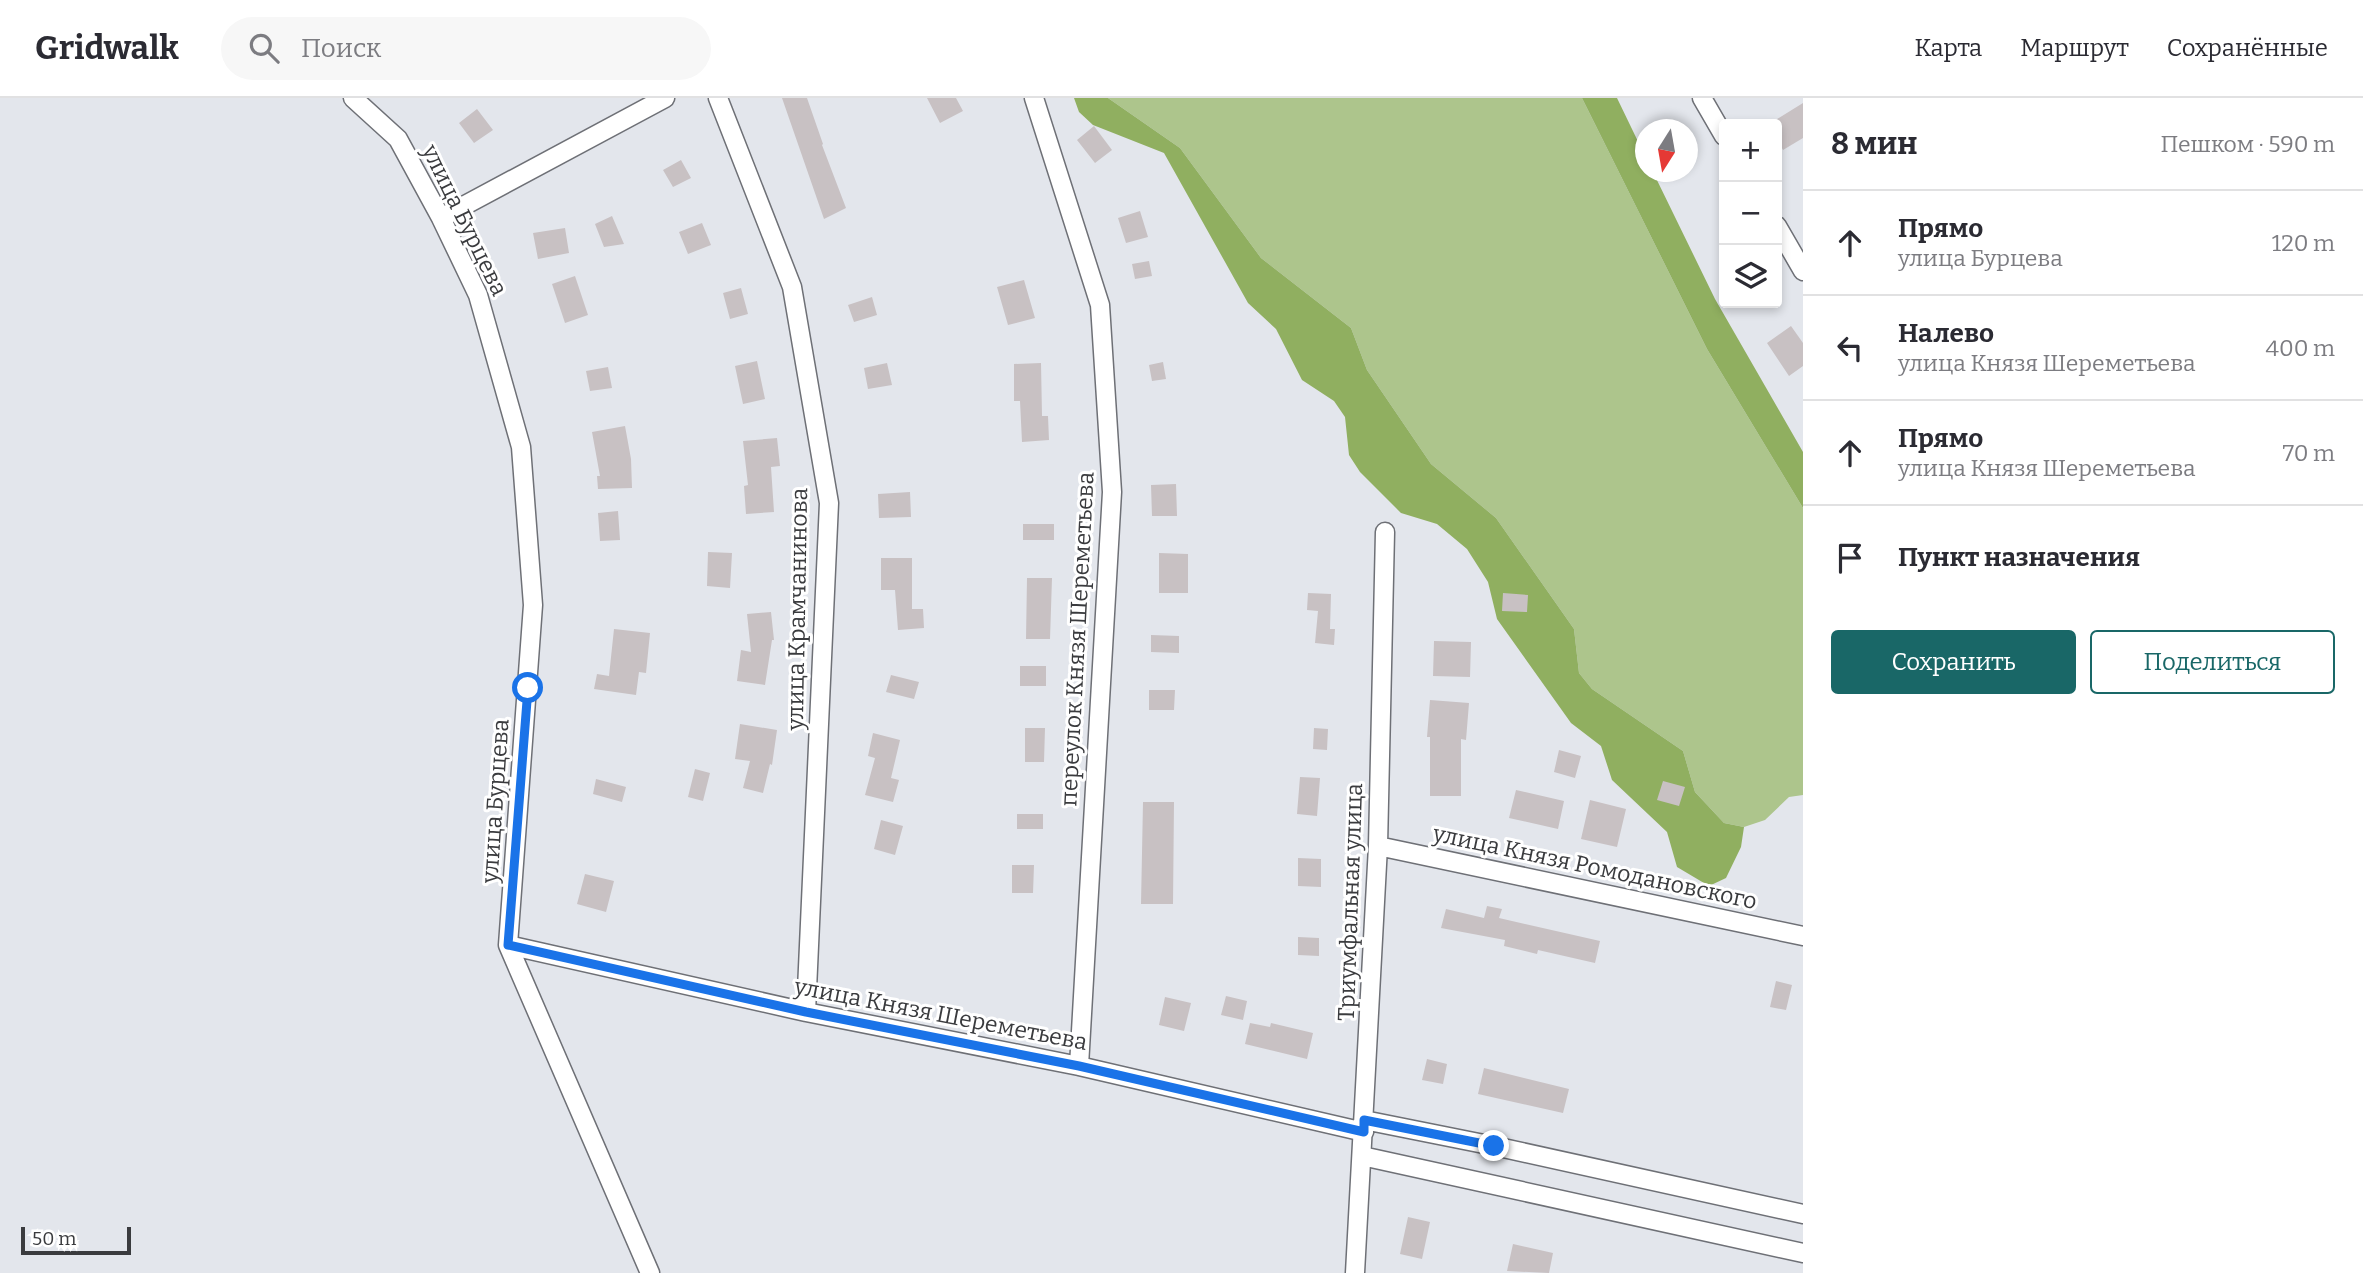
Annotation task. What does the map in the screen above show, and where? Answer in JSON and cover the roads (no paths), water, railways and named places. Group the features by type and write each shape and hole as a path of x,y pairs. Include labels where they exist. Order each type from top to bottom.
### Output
{"street":[{"name":"улица Бурцева","path":"353,98 398,139 442,218 478,295 521,447 533,606 508,945 650,1273"},
{"path":"442,218 665,98"},
{"name":"улица Крамчанинова","path":"718,98 792,287 829,503 806,1012"},
{"name":"переулок Князя Шереметьева","path":"1034,98 1100,305 1112,492 1079,1066"},
{"path":"1702,98 1719,127"},
{"path":"1782,234 1803,270"},
{"name":"Триумфальная улица","path":"1355,1273 1378,846 1385,532"},
{"name":"улица Князя Ромодановского","path":"1378,846 1803,936"},
{"name":"улица Князя Шереметьева","path":"508,945 806,1012 1364,1126 1494,1146 1803,1214"},
{"path":"1362,1156 1803,1253"}]}
